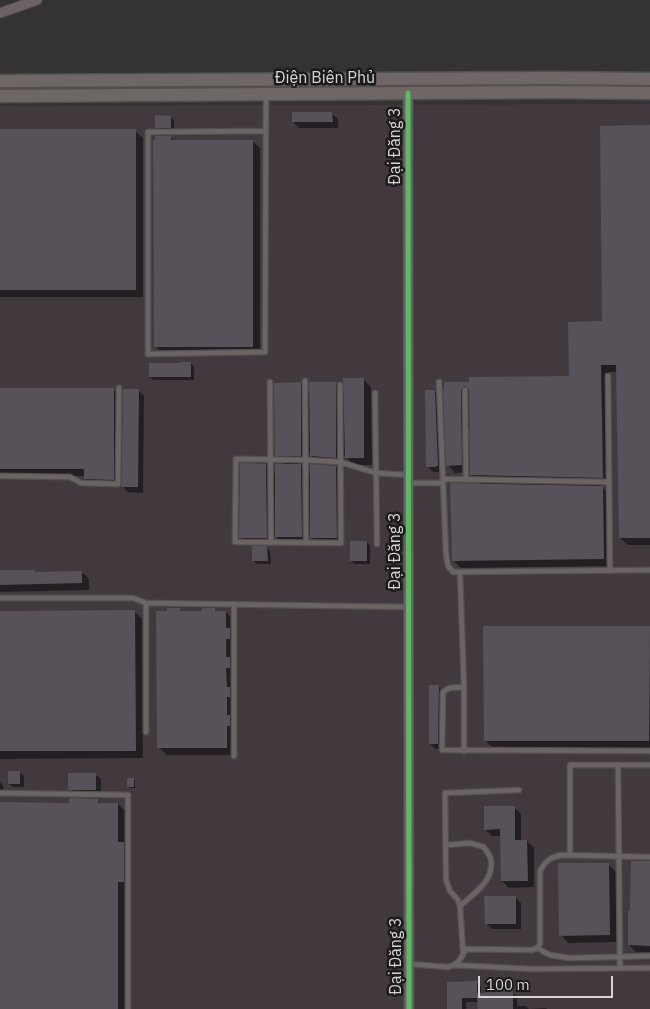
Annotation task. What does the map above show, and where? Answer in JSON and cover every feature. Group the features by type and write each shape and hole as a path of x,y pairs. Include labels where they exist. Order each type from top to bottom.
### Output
{"main road":[{"name":"Điện Biên Phủ","path":"0,81 650,79"},
{"name":"Điện Biên Phủ","path":"0,96 541,92 650,93"}],"street":[{"path":"0,13 37,0"},
{"name":"Đại Đăng 3","path":"408,93 409,1009"}],"lane":[{"path":"265,130 148,132 148,354 265,352 266,94"},
{"path":"608,376 610,570"},
{"path":"305,381 306,543"},
{"path":"270,382 271,543"},
{"path":"440,382 446,554 448,566 453,572 650,570"},
{"path":"340,385 340,462 341,543 235,542 236,459 340,462 376,473 408,479 609,482"},
{"path":"0,476 70,477 81,483 118,484 119,388"},
{"path":"465,390 466,479"},
{"path":"375,393 376,544"},
{"path":"460,572 464,750"},
{"path":"0,598 133,598 146,603 408,607"},
{"path":"146,603 146,732"},
{"path":"234,604 234,756"},
{"path":"464,687 449,688 443,692 442,750 650,751"},
{"path":"570,856 570,765 650,765"},
{"path":"618,765 620,968"},
{"path":"464,953 460,906 458,900 450,891 446,880 445,792 519,790"},
{"path":"0,793 128,795 128,1009"},
{"path":"446,845 470,843 484,847 492,860 490,872 484,885 460,906"},
{"path":"409,964 448,967 459,962 466,949 472,948 532,950 537,948 540,944 540,870 544,862 551,858 561,855 650,857"},
{"path":"537,948 550,955 570,958 650,956"},
{"path":"454,965 531,969 650,968"}],"shaded area":[{"path":"650,104 650,1009 0,1009 0,106"}],"building":[{"path":"292,112 332,112 333,122 292,122"},
{"path":"155,115 171,116 171,128 155,128"},
{"path":"650,125 650,538 619,538 616,365 601,365 603,478 470,475 469,390 465,386 461,390 462,465 446,466 443,390 444,382 469,382 469,377 569,376 568,322 602,321 600,126"},
{"path":"0,129 136,129 136,290 0,290"},
{"path":"155,136 171,136 171,140 253,140 253,347 154,347 153,140 155,140"},
{"path":"191,362 191,377 149,377 149,363"},
{"path":"343,378 364,378 364,458 345,458"},
{"path":"301,382 301,456 275,456 274,383"},
{"path":"309,382 337,382 336,458 310,456"},
{"path":"0,388 114,388 114,480 84,479 84,469 0,469"},
{"path":"123,389 139,389 138,487 121,487"},
{"path":"425,390 435,390 438,466 436,467 426,467"},
{"path":"240,463 266,464 267,538 239,538"},
{"path":"275,464 301,464 302,537 275,537"},
{"path":"310,464 336,466 337,538 310,538"},
{"path":"450,483 603,486 604,559 452,561"},
{"path":"350,541 367,541 367,561 350,561"},
{"path":"252,546 267,546 268,561 252,561"},
{"path":"0,570 35,570 35,572 82,571 82,583 0,585"},
{"path":"167,608 180,608 180,611 202,611 202,608 215,608 215,611 226,611 226,628 230,628 230,639 226,639 226,657 230,657 230,668 226,668 227,687 230,687 230,697 227,697 227,715 230,715 230,726 227,726 227,748 157,748 156,611 167,611"},
{"path":"135,610 136,751 0,751 0,611"},
{"path":"483,626 650,626 649,741 484,741"},
{"path":"429,685 439,685 438,744 429,744"},
{"path":"8,771 20,771 20,784 8,784"},
{"path":"68,773 96,773 96,790 69,790"},
{"path":"127,778 134,778 134,787 127,787"},
{"path":"69,798 98,799 98,803 118,803 118,842 124,842 124,882 118,882 118,1009 0,1009 0,802 69,803"},
{"path":"484,806 515,806 515,840 527,840 528,881 501,881 500,829 484,830"},
{"path":"631,861 650,861 650,946 628,945"},
{"path":"558,863 609,863 610,935 559,936"},
{"path":"484,896 516,896 516,924 485,924"},
{"path":"477,981 477,993 513,991 513,1009 478,1009 477,998 462,998 462,1009 447,1009 447,982"}],"cycle path":[{"path":"408,93 409,1009"}]}
